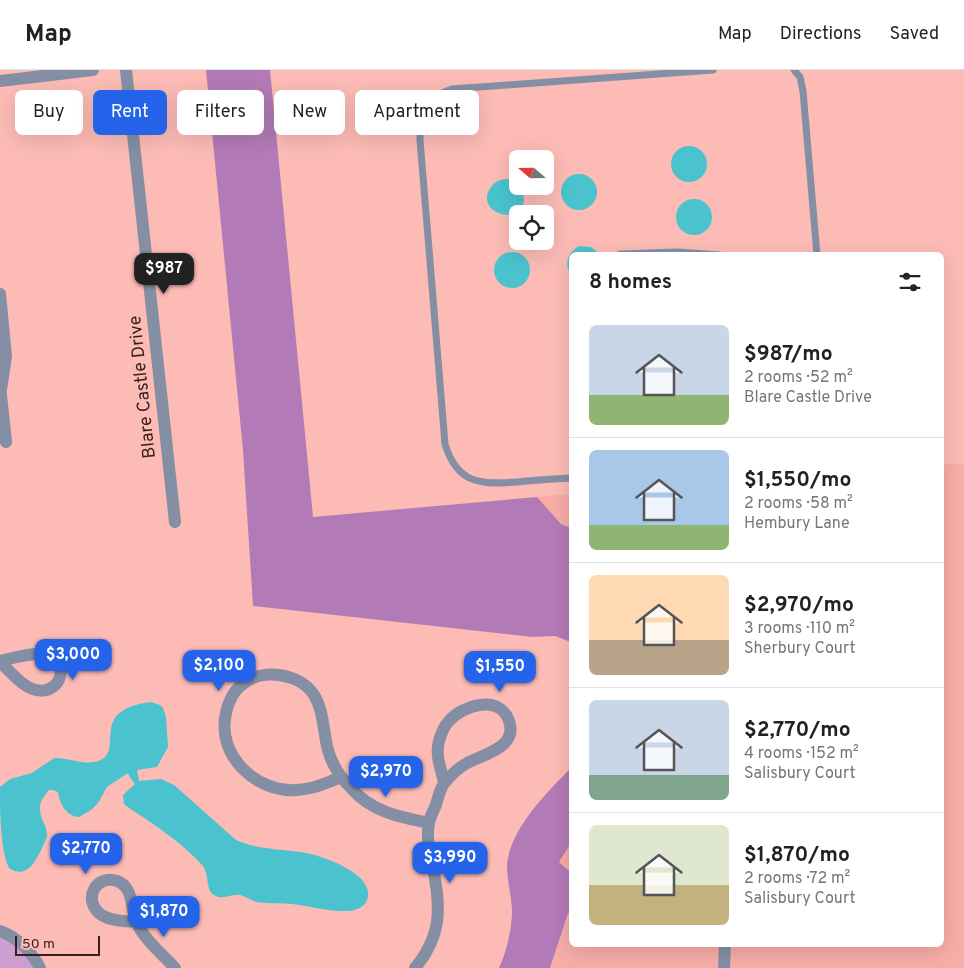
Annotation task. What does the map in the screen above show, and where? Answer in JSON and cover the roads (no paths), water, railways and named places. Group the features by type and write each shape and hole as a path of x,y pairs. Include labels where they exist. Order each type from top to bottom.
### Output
{"street":[{"path":"0,81 93,70"},
{"name":"Blare Castle Drive","path":"126,70 175,522"},
{"path":"0,294 6,356 1,388 6,442"},
{"path":"341,777 308,789 290,790 264,784 245,772 232,754 224,725 229,703 241,684 250,679 272,675 288,677 306,686 314,695 318,705 328,750 332,762 341,777 373,807 400,817 429,822"},
{"path":"416,968 433,940 438,908 438,893 428,842 429,822 444,782 468,763 490,754 504,744 510,730 510,723 501,710 486,704 475,706 463,710 448,722 439,741 438,750 444,782"},
{"path":"136,922 155,948 175,968"},
{"path":"0,931 28,951 40,968"},
{"path":"724,968 725,947"}],"lane":[{"path":"569,478 482,483 470,480 458,471 448,454 445,444 420,150 421,120 430,102 436,96 452,89 714,70"},
{"path":"794,70 800,77 803,91 818,252"}],"water":[{"path":"689,146 696,147 702,151 706,157 706,171 702,177 696,181 689,182 682,181 676,177 672,171 671,164 672,157 676,151 682,147"},
{"path":"579,174 586,175 592,179 596,185 596,199 592,205 586,209 579,210 572,209 566,205 562,199 561,192 562,185 566,179 572,175"},
{"path":"509,179 509,195 523,195 523,205 509,205 509,214 496,212 489,206 487,197 491,187 494,183"},
{"path":"694,199 701,200 707,204 711,210 711,224 707,230 701,234 694,235 687,234 681,230 677,224 676,217 677,210 681,204 687,200"},
{"path":"579,246 591,247 597,252 572,252"},
{"path":"512,252 519,253 525,257 529,263 529,277 525,283 519,287 512,288 505,287 499,283 495,277 494,270 495,263 499,257 505,253"},
{"path":"151,702 163,708 166,717 168,747 157,767 137,770 139,781 161,779 174,785 236,840 266,848 315,855 341,865 359,877 365,884 368,891 367,900 364,905 354,910 341,911 292,904 257,902 240,895 217,897 211,893 206,873 196,858 183,846 124,804 123,795 135,784 128,773 107,787 98,803 79,817 64,809 58,792 49,790 40,805 47,835 40,853 30,867 25,870 20,872 9,868 2,840 0,787 10,779 32,773 54,758 83,762 101,760 107,754 110,747 111,730 114,721 120,713 132,706"}]}
